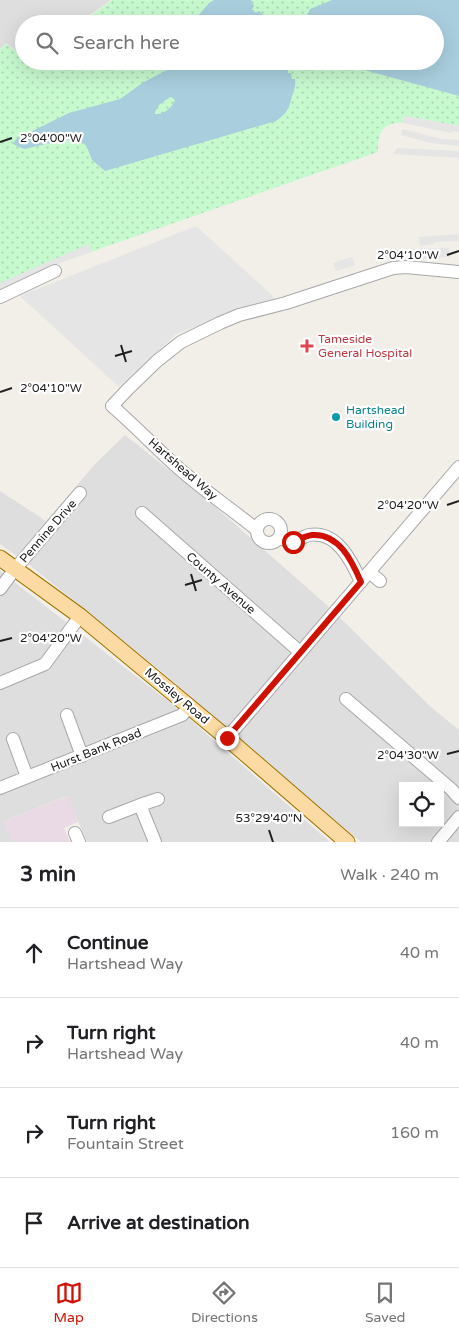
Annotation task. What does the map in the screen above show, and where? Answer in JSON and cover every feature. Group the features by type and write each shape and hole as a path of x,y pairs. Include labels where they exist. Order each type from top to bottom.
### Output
{"main road":[{"name":"Mossley Road","path":"0,558 80,616 190,706 347,842"}],"street":[{"name":"Hartshead Way","path":"256,528 184,473 112,406 157,361 181,342 220,322 286,303 393,268 406,266 459,272"},
{"path":"0,296 55,271"},
{"path":"227,738 459,467"},
{"name":"Pennine Drive","path":"0,589 80,493"},
{"name":"County Avenue","path":"142,513 300,652"},
{"path":"271,518 280,526 281,534 272,543 264,542 258,537 256,528 262,520 271,518"},
{"path":"279,538 293,542 310,535 323,536 336,543 347,554 361,582"},
{"path":"370,572 380,581"},
{"path":"0,683 46,664 80,616"},
{"path":"346,699 459,798"},
{"name":"Hurst Bank Road","path":"0,788 182,715 190,706"},
{"path":"67,715 82,756"},
{"path":"12,739 27,777"},
{"path":"109,817 158,799"},
{"path":"140,805 155,842"},
{"path":"438,842 459,817"}],"shaded area":[{"path":"0,0 111,0 90,15 15,15 15,50 6,43 0,49"},
{"path":"405,116 459,126 459,132 453,131 452,133 403,123"},
{"path":"402,129 442,139 459,140 459,146 430,143 401,135"},
{"path":"397,148 459,151 459,158 393,154"},
{"path":"196,226 275,298 176,334 119,387 20,296"},
{"path":"458,234 459,241 434,242 434,244 420,246 419,237"},
{"path":"89,244 91,252 52,266 0,291 0,283"},
{"path":"449,248 450,257 414,259 412,249"},
{"path":"352,257 355,265 336,271 333,263"},
{"path":"125,435 212,504 329,607 431,707 459,730 459,842 361,842 272,768 168,677 27,563 0,544 0,491 46,521 96,463"},
{"path":"0,571 177,708 330,842 87,842 67,796 4,821 13,842 0,842"},
{"path":"68,796 78,822 64,828 70,842 13,842 4,821"}],"green space":[{"path":"112,0 459,0 459,126 405,116 403,122 386,127 380,134 378,152 50,266 0,292 0,49 6,44 15,50 15,70 444,70 444,15 92,15"}],"water":[{"path":"214,0 251,0 254,6 252,9 256,13 259,11 263,15 199,15"},
{"path":"332,0 459,0 459,96 365,70 444,70 444,15 307,15 310,9"},
{"path":"167,70 288,70 288,73 291,73 292,79 295,79 295,86 287,110 276,121 105,171 92,160 87,147 79,138 24,149 13,144 16,139 69,113 120,99 144,82","holes":["170,97 175,101 164,112 155,114 159,105"]}],"place":[{"name":"Tameside General Hospital","path":"307,346"},
{"name":"Hartshead Building","path":"336,417"}],"route":[{"path":"227,738 361,582 347,554 336,543 323,536 310,535 293,542"}]}
